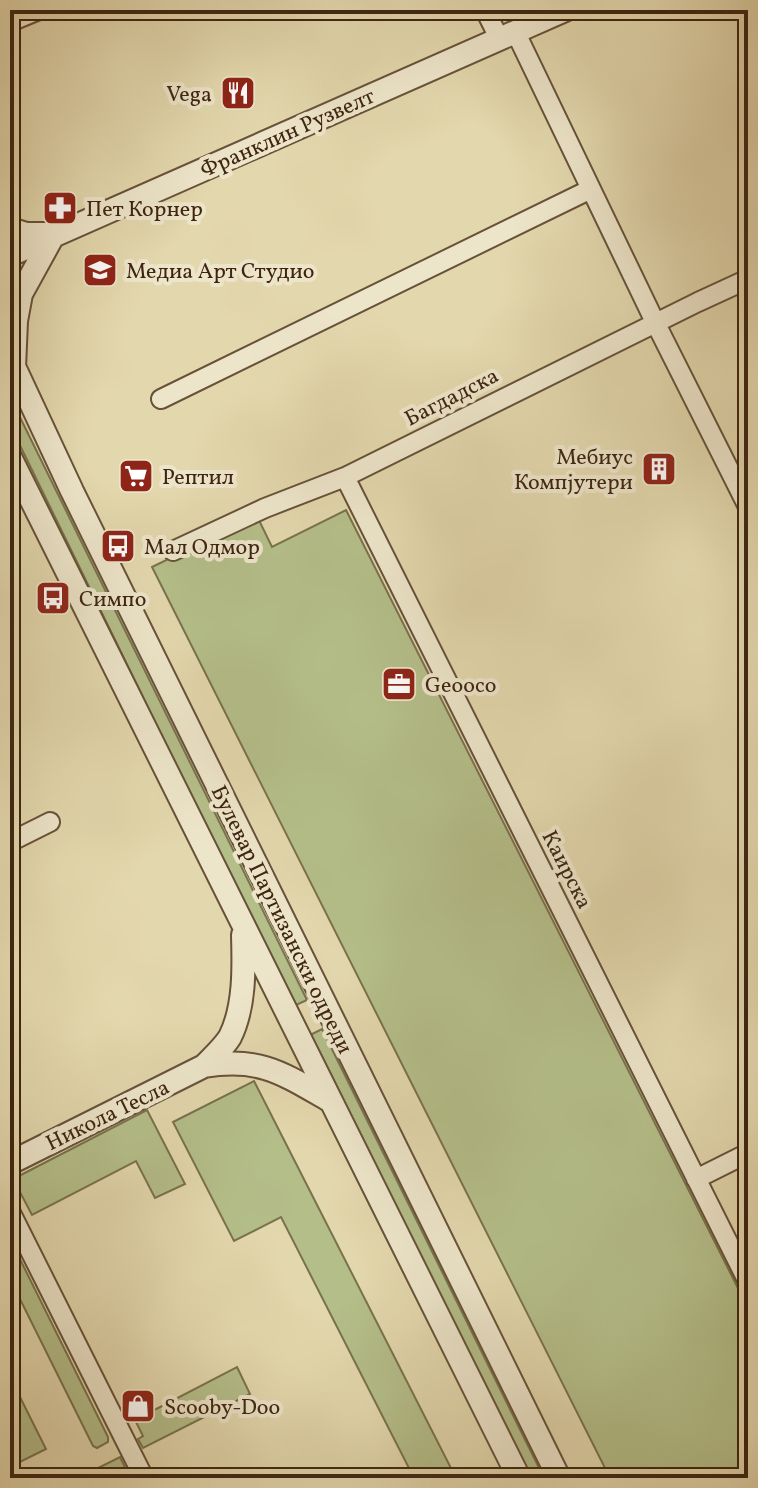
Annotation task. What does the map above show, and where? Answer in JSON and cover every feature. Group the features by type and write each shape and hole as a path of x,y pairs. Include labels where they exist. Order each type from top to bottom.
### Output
{"street":[{"path":"10,22 39,10"},
{"path":"485,10 507,35 591,189 748,507"},
{"name":"Франклин Рузвелт","path":"10,255 565,10"},
{"path":"161,399 591,189"},
{"path":"10,229 26,234 54,234 21,294 12,363"},
{"name":"Багдадска","path":"173,551 265,508 345,477 655,322 748,279"},
{"name":"Булевар Партизански одреди","path":"12,363 100,548 559,1478"},
{"name":"Булевар Партизански одреди","path":"10,457 519,1478"},
{"name":"Каирска","path":"345,477 748,1282"},
{"path":"10,842 50,822"},
{"name":"Никола Тесла","path":"204,1066 229,1038 237,1016 245,969 242,926"},
{"name":"Никола Тесла","path":"10,1163 204,1066 232,1062 261,1065 330,1100"},
{"path":"696,1179 748,1153"},
{"path":"10,1211 144,1478"}],"green space":[{"path":"10,397 307,1000 294,1006 10,425"},
{"path":"346,510 748,1308 748,1478 610,1478 152,567 257,516 272,547"},
{"path":"322,1029 544,1478 531,1478 310,1035"},
{"path":"254,1081 456,1478 414,1478 281,1217 234,1241 173,1122"},
{"path":"147,1110 185,1184 155,1198 136,1161 32,1215 13,1179"},
{"path":"10,1239 108,1437 108,1442 97,1448 93,1446 10,1279"},
{"path":"237,1367 250,1394 143,1448 138,1439 143,1436 135,1420"},
{"path":"10,1377 46,1449 10,1467"},
{"path":"120,1457 130,1478 78,1478"}],"place":[{"name":"Vega","path":"238,93"},
{"name":"Пет Корнер","path":"60,208"},
{"name":"Медиа Арт Студио","path":"100,270"},
{"name":"Мебиус Компјутери","path":"659,469"},
{"name":"Рептил","path":"136,476"},
{"name":"Мал Одмор","path":"118,546"},
{"name":"Симпо","path":"53,598"},
{"name":"Geooco","path":"399,684"},
{"name":"Scooby-Doo","path":"138,1406"}]}
